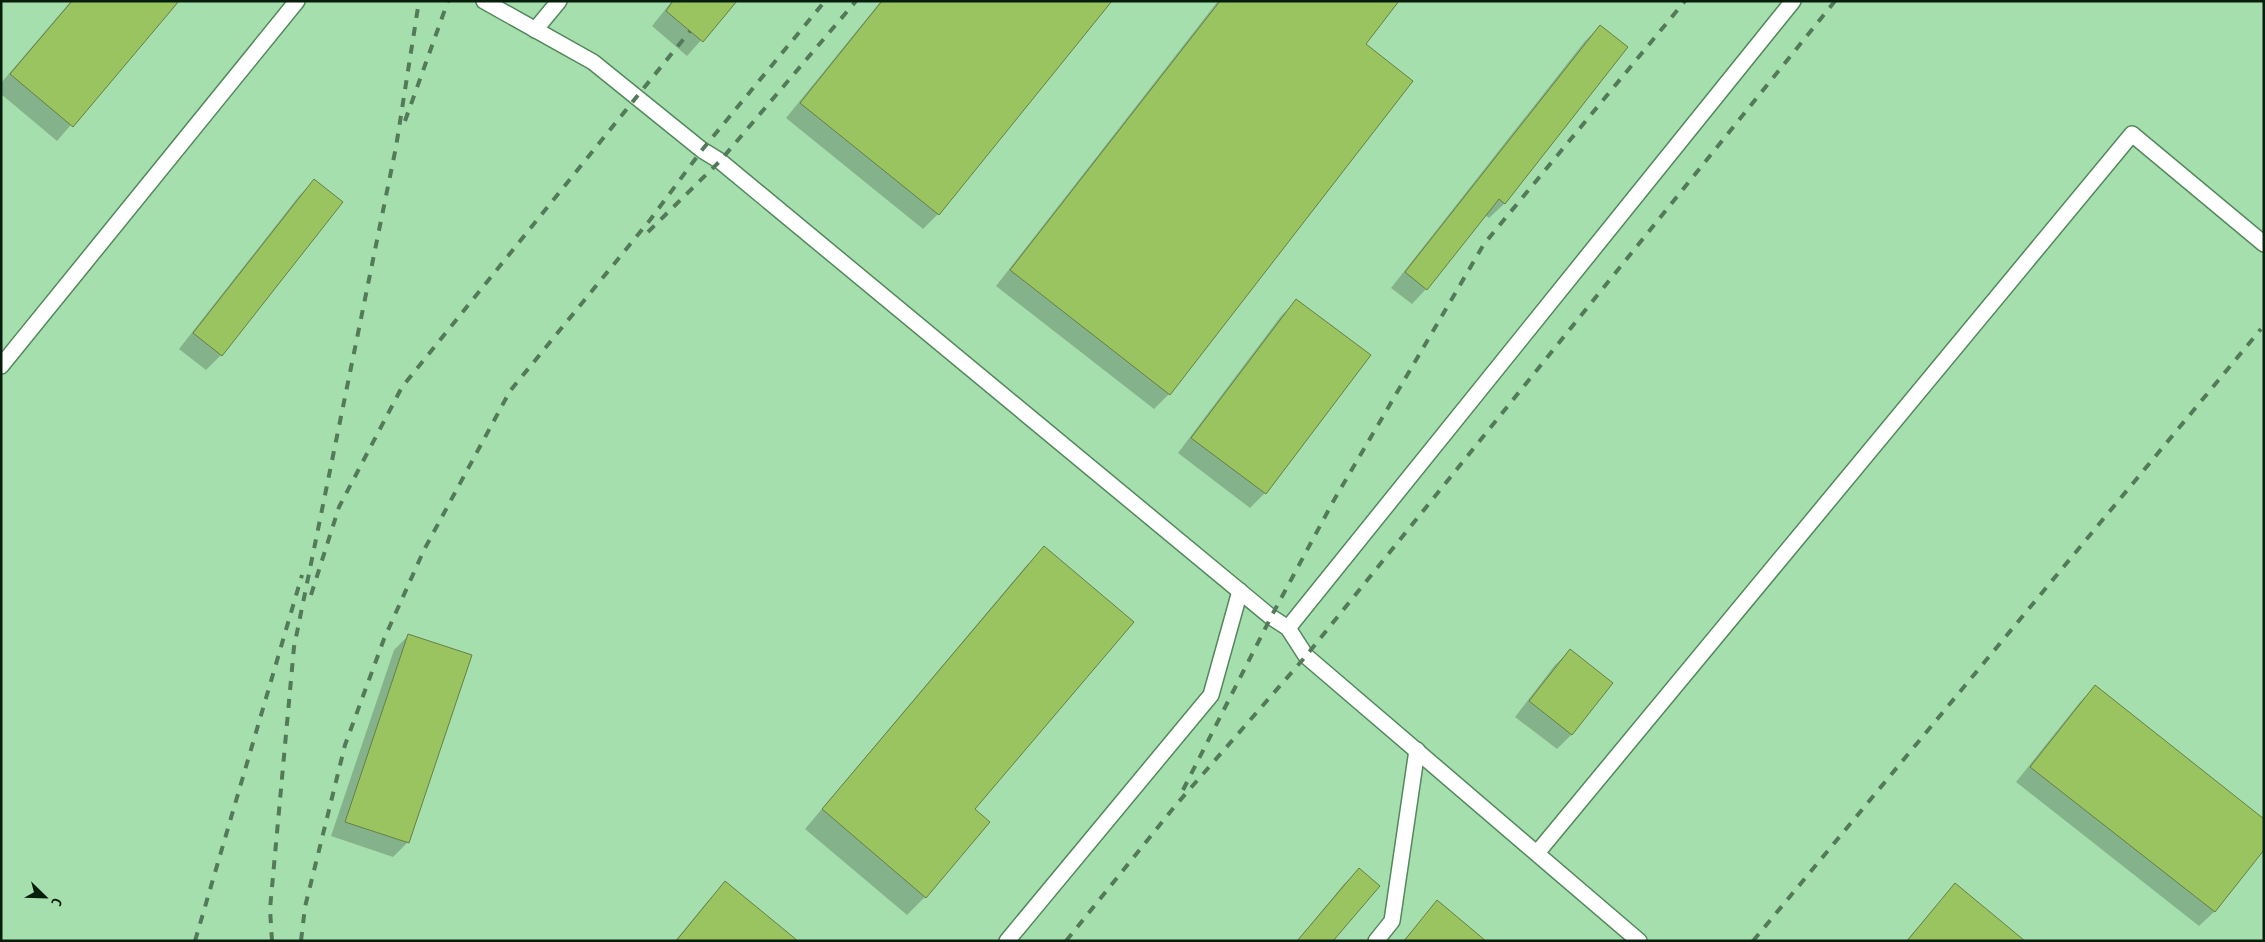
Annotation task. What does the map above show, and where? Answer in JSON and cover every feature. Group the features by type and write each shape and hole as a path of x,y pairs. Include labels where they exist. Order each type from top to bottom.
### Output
{"lane":[{"path":"1,366 297,1"},
{"path":"484,1 593,62 702,150 720,161 1240,591 1288,628 1306,656 1639,941"},
{"path":"535,30 559,1"},
{"path":"1288,628 1792,1"},
{"path":"1537,853 2132,134 2264,244"},
{"path":"1007,941 1210,695 1240,591"},
{"path":"1376,941 1392,921 1416,750"}],"building":[{"path":"72,1 179,1 73,127 10,74"},
{"path":"673,1 737,1 703,42 666,11"},
{"path":"882,1 1112,1 939,215 800,103"},
{"path":"1220,1 1399,1 1366,44 1413,81 1170,395 1010,270"},
{"path":"1600,25 1628,47 1505,204 1499,199 1427,290 1405,272"},
{"path":"314,179 343,202 222,356 193,333"},
{"path":"1296,299 1371,355 1266,494 1191,438"},
{"path":"1044,546 1134,622 975,809 990,822 926,898 822,809"},
{"path":"408,634 472,655 409,843 345,822"},
{"path":"1570,649 1613,683 1572,735 1529,701"},
{"path":"2095,685 2264,819 2264,850 2215,912 2030,767"},
{"path":"1359,868 1380,886 1333,941 1297,941"},
{"path":"725,881 798,941 676,941"},
{"path":"1955,883 2025,941 1907,941"},
{"path":"1437,900 1486,941 1404,941"}],"railway":[{"path":"272,941 270,909 294,647 396,147 419,1"},
{"path":"405,121 448,1"},
{"path":"301,941 305,907 345,745 384,639 424,550 510,391 650,220 702,150 825,1"},
{"path":"648,232 720,161 856,1"},
{"path":"1183,790 1271,617 1334,500 1484,244 1685,1"},
{"path":"1066,941 1175,806 1306,656 1835,1"},
{"path":"311,595 339,507 402,387 690,31"},
{"path":"1753,941 2261,329"},
{"path":"195,941 302,575"}]}
